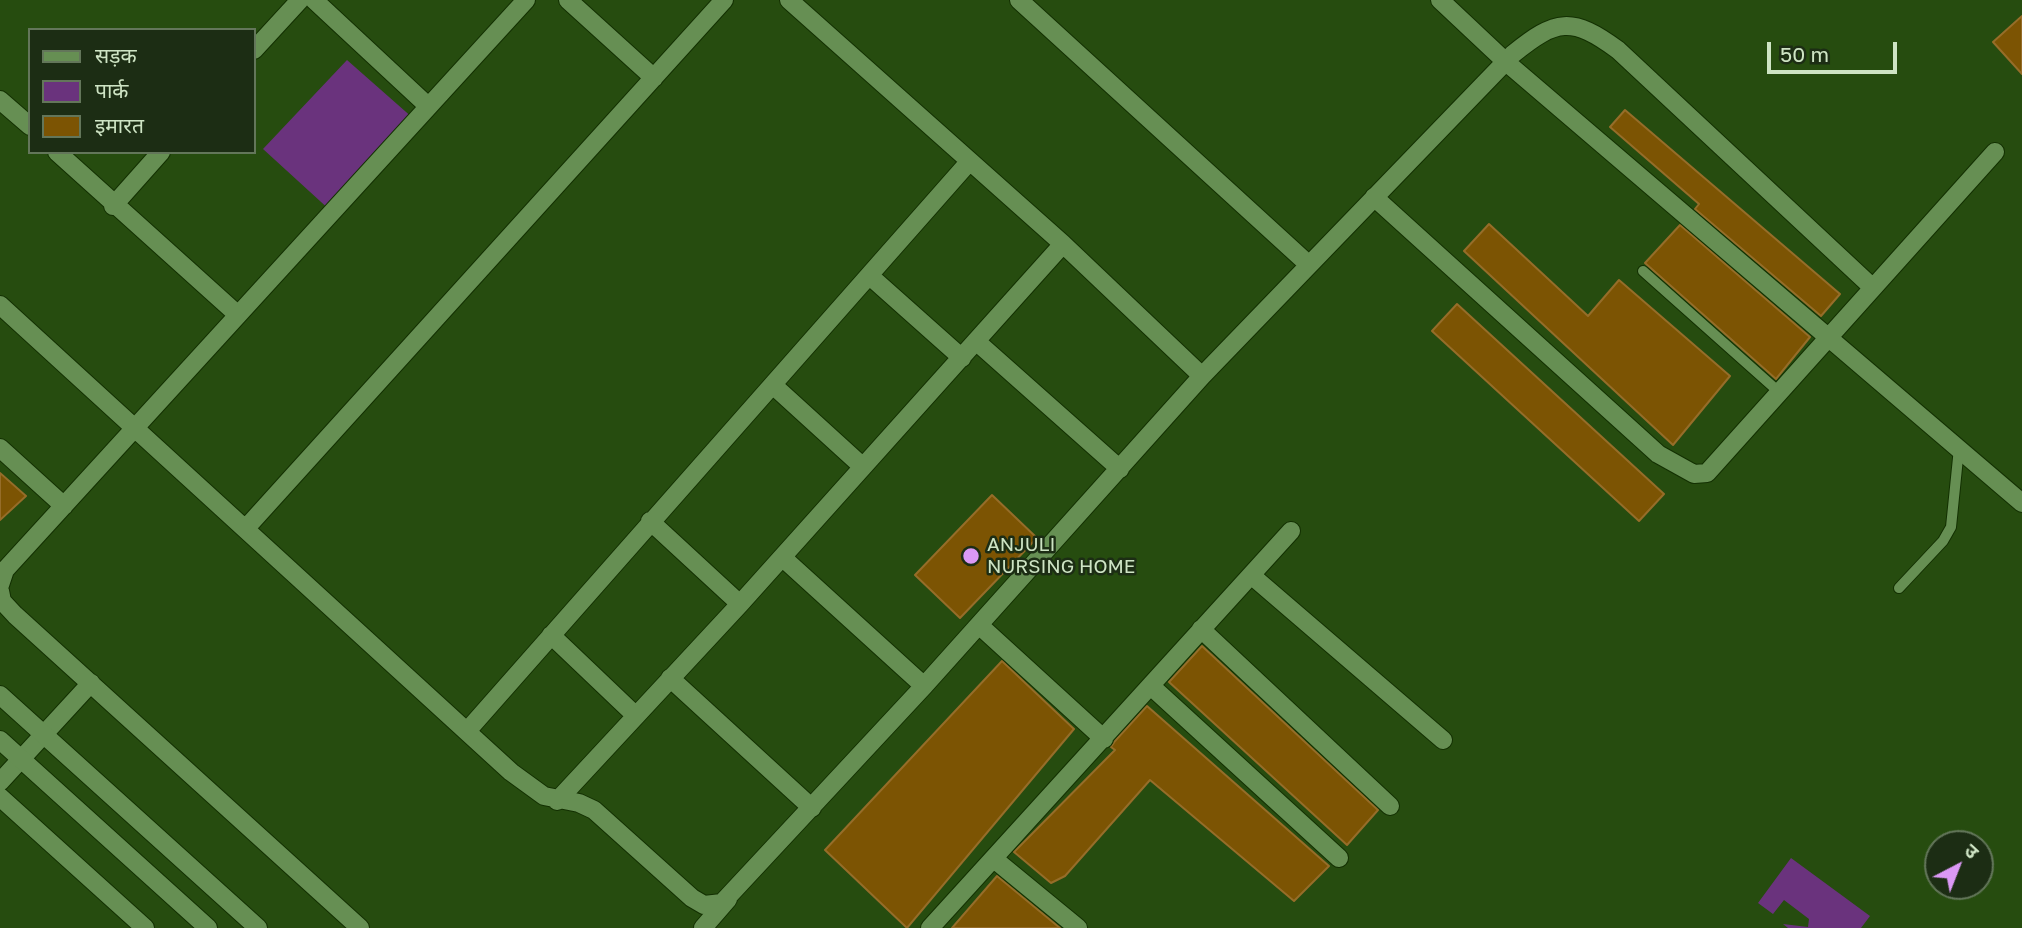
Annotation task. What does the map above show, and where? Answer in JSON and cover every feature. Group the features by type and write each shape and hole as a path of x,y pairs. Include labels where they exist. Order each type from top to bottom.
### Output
{"street":[{"path":"256,48 300,0"},
{"path":"314,0 428,106"},
{"path":"360,928 91,683 1,594 5,570 526,0"},
{"path":"568,0 654,78"},
{"path":"247,527 724,0"},
{"path":"789,0 1063,244 1202,376"},
{"path":"1019,0 1308,264"},
{"path":"1440,0 1506,62 1829,335 2022,503"},
{"path":"0,304 527,784 557,801 579,803 594,810 704,905 722,903 751,873 924,686 1202,376 1506,62 1541,31 1563,24 1602,38 1872,287"},
{"path":"0,100 28,125"},
{"path":"1374,197 1658,454 1694,474 1707,473 1995,152"},
{"path":"59,154 113,206 238,315"},
{"path":"113,206 159,154"},
{"path":"467,730 650,521 871,277 969,162"},
{"path":"557,801 740,604 1063,244"},
{"path":"871,277 962,358"},
{"path":"977,342 1120,469"},
{"path":"774,386 863,467"},
{"path":"0,448 64,506"},
{"path":"650,521 740,604"},
{"path":"930,928 1292,531"},
{"path":"782,557 924,686"},
{"path":"1251,575 1443,740"},
{"path":"979,625 1104,739"},
{"path":"1201,629 1390,806"},
{"path":"551,635 635,715"},
{"path":"670,678 812,808"},
{"path":"0,782 91,683"},
{"path":"1152,687 1339,858"},
{"path":"0,695 258,928"},
{"path":"0,740 208,928"},
{"path":"0,797 145,928"},
{"path":"993,859 1078,928"},
{"path":"703,928 751,873"}],"lane":[{"path":"1643,271 1779,393"},
{"path":"1899,588 1943,541 1951,527 1959,448"}],"green space":[{"path":"347,60 414,119 332,212 263,149"},
{"path":"1791,858 1870,916 1861,928 1788,928 1783,924 1808,927 1809,919 1784,900 1773,914 1758,903"}],"building":[{"path":"2022,16 2022,74 1993,42"},
{"path":"1625,110 1840,294 1821,316 1695,209 1699,204 1610,127"},
{"path":"1489,224 1588,316 1619,280 1730,376 1673,445 1464,251"},
{"path":"1680,225 1810,337 1776,379 1645,263"},
{"path":"1457,304 1664,494 1639,521 1432,331"},
{"path":"0,473 26,496 0,520"},
{"path":"992,495 1037,538 960,618 915,575"},
{"path":"1202,646 1378,810 1347,845 1169,682"},
{"path":"1002,661 1074,729 907,928 825,850"},
{"path":"1147,706 1329,866 1294,901 1150,780 1065,876 1051,883 1014,852 1115,750 1111,747 1115,741"},
{"path":"997,876 1060,928 952,928"}],"place":[{"name":"ANJULI NURSING HOME","path":"971,556"}]}
